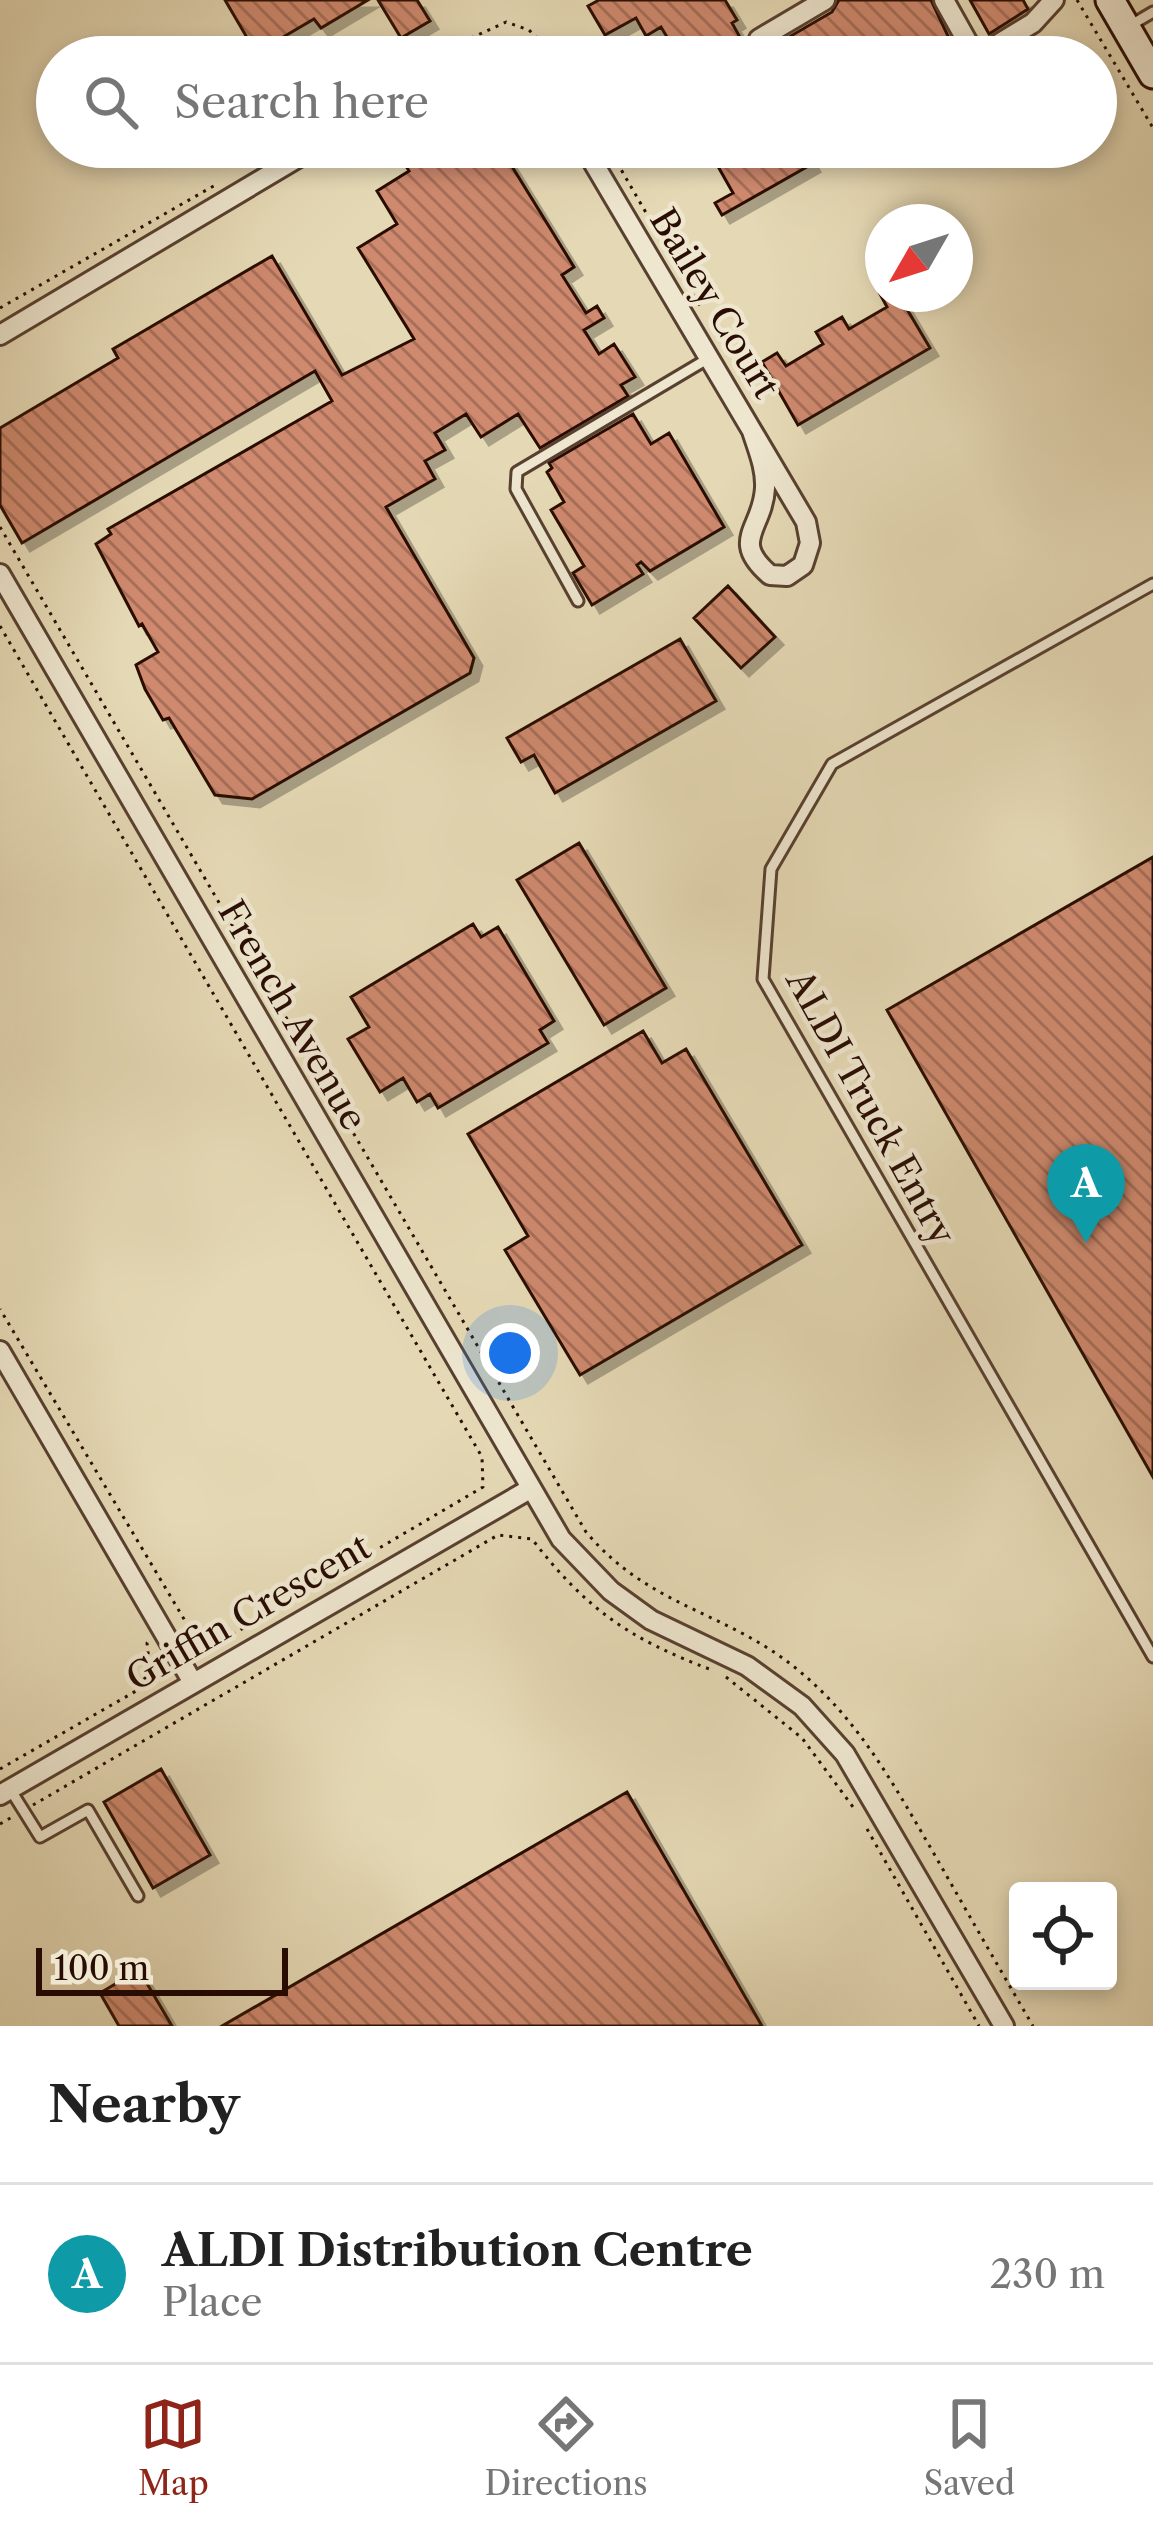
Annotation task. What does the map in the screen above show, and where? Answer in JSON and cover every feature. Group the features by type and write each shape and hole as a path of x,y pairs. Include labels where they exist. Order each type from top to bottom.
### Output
{"street":[{"path":"764,36 826,0"},
{"path":"944,0 964,36"},
{"path":"1012,36 1034,23 1054,0"},
{"path":"1110,0 1153,74"},
{"path":"0,335 281,168"},
{"name":"Bailey Court","path":"596,168 806,522 810,543 803,565 787,575 770,575 752,560 748,541 765,494 764,470 752,431"},
{"name":"French Avenue","path":"0,574 561,1539 611,1591 651,1619 747,1666 802,1706 845,1754 1004,2026"},
{"path":"0,1351 192,1681"},
{"name":"Griffin Crescent","path":"5,1792 530,1490"}],"lane":[{"path":"1126,28 1153,12"},
{"path":"578,601 515,489 517,472 709,358"},
{"name":"ALDI Truck Entry","path":"1153,584 832,764 772,869 763,979 1153,1657"},
{"path":"5,1792 40,1838 88,1810 138,1896"}],"path":[{"path":"1078,0 1099,36"},
{"path":"1117,67 1153,128"},
{"path":"0,308 221,182"},
{"path":"0,527 563,1498"},
{"path":"0,626 482,1457 486,1474 481,1492 223,1640 194,1636 0,1309"},
{"path":"0,1824 504,1531 532,1539 570,1588 619,1627 720,1673 761,1702 802,1738 856,1811"},
{"path":"0,1769 136,1690 150,1671 150,1642"},
{"path":"868,1830 979,2026"}],"building":[{"path":"225,0 368,0 321,28 314,19 285,36 246,36"},
{"path":"378,0 417,0 430,21 400,36"},
{"path":"599,0 725,0 737,20 732,23 739,36 666,36 661,27 646,36 636,18 605,35 588,6"},
{"path":"839,0 931,0 948,36 791,36 832,12"},
{"path":"970,0 1023,0 1028,9 989,34"},
{"path":"513,168 574,267 562,275 586,313 597,306 604,318 584,330 599,354 614,344 635,377 621,385 628,396 540,448 518,414 481,437 466,414 435,433 445,450 425,461 435,479 386,507 474,658 470,673 252,799 215,795 169,718 163,720 145,689 136,665 158,652 96,544 111,534 108,529 332,401 315,371 22,543 0,505 0,428 118,358 113,349 272,256 342,375 414,339 358,248 397,224 377,191 409,171"},
{"path":"719,168 805,168 722,215 715,203 733,193"},
{"path":"878,312 909,312 930,348 798,425 762,362 777,353 786,366 823,344 816,332 842,317 849,329"},
{"path":"633,414 651,444 669,433 724,527 650,571 641,562 637,565 643,574 592,605 573,573 584,566 551,510 564,502 547,472 552,468 549,463"},
{"path":"728,586 775,637 741,668 694,618"},
{"path":"680,639 716,701 555,793 534,755 521,762 507,738"},
{"path":"579,843 666,988 604,1025 517,880"},
{"path":"1153,857 1153,1477 887,1010"},
{"path":"473,924 481,937 498,927 554,1021 540,1030 548,1043 438,1108 430,1094 417,1102 403,1078 380,1092 348,1039 369,1027 351,997"},
{"path":"643,1031 662,1063 686,1049 802,1245 580,1375 505,1250 528,1236 468,1134"},
{"path":"161,1769 210,1855 153,1888 104,1802"},
{"path":"627,1792 762,2026 222,2026"},
{"path":"139,1970 172,2026 119,2026 100,1993"}],"place":[{"name":"ALDI Distribution Centre","path":"1086,1243"}]}
